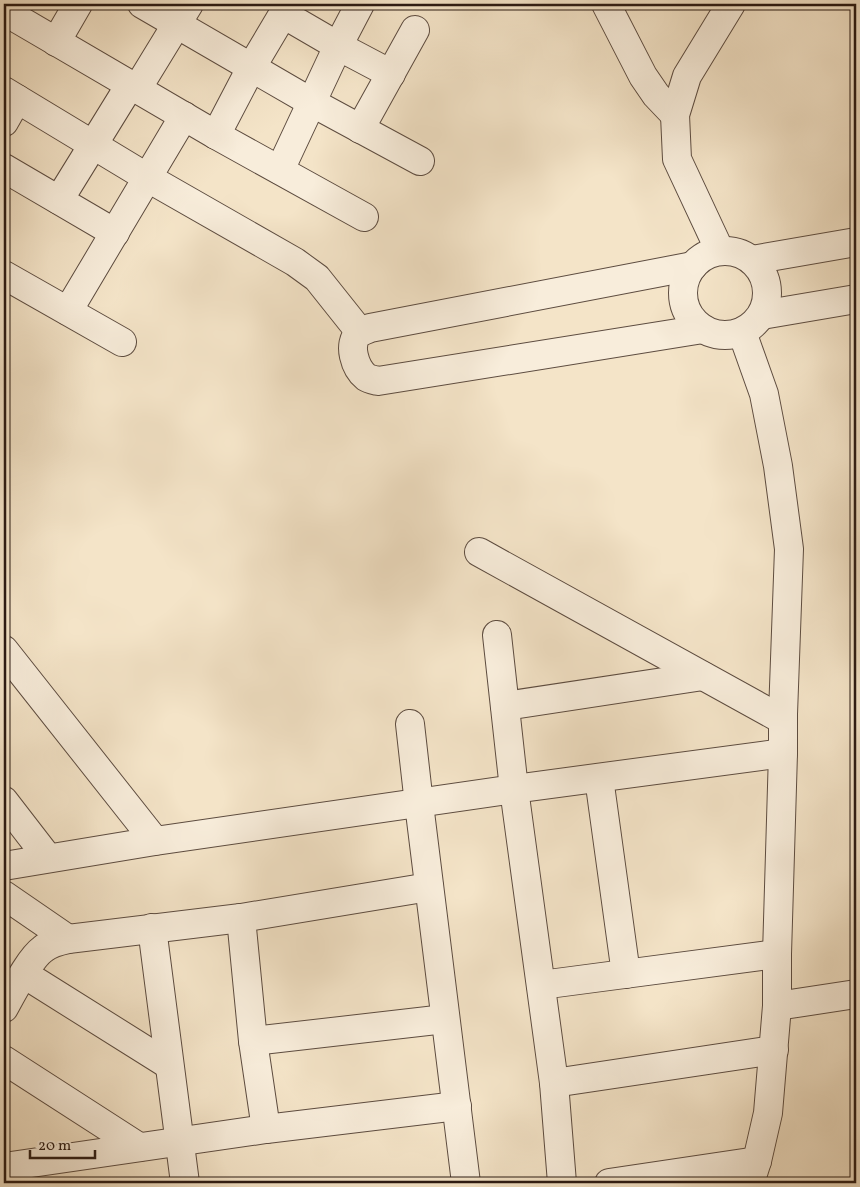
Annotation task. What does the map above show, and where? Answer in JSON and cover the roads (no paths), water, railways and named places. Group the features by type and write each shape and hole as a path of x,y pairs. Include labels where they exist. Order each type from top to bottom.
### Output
{"street":[{"path":"56,42 78,4"},
{"path":"142,4 183,14 251,68 420,161"},
{"path":"280,170 311,102 360,4"},
{"path":"606,4 643,76 656,95 675,115"},
{"path":"720,251 677,159 675,115 687,76 731,4"},
{"path":"216,135 251,68 286,9 338,46 390,74"},
{"path":"4,11 216,135 364,217"},
{"path":"59,200 183,14"},
{"path":"360,129 415,30"},
{"path":"8,104 94,145 295,262 317,278 360,332"},
{"path":"68,311 184,116"},
{"path":"4,168 115,233"},
{"path":"752,260 856,242"},
{"path":"608,1183 753,1172 768,1113 774,1050 777,1006 784,753 783,720 789,549 778,466 752,324 767,303 768,289 766,278 760,268 743,254 732,251 710,253 700,258 692,266 684,285 683,296 686,309 693,320 703,329 729,336 752,324 856,298"},
{"path":"692,266 370,328 360,332 355,338 353,346 354,358 358,368 367,377 378,381 703,329"},
{"path":"4,275 122,342"},
{"path":"479,552 783,720"},
{"path":"498,635 514,790 554,1083 562,1183"},
{"path":"4,650 155,840"},
{"path":"505,706 703,676"},
{"path":"410,724 466,1183"},
{"path":"4,866 155,840 784,753"},
{"path":"599,778 626,974"},
{"path":"4,801 48,858"},
{"path":"169,1065 11,989 42,949 68,938 241,918 429,887"},
{"path":"4,895 68,938"},
{"path":"241,918 253,1041 266,1129"},
{"path":"152,928 185,1183"},
{"path":"541,984 777,954"},
{"path":"777,1006 856,994"},
{"path":"253,1041 445,1019"},
{"path":"554,1083 774,1050"},
{"path":"4,1060 139,1147"},
{"path":"4,1166 266,1129 457,1106"}]}
